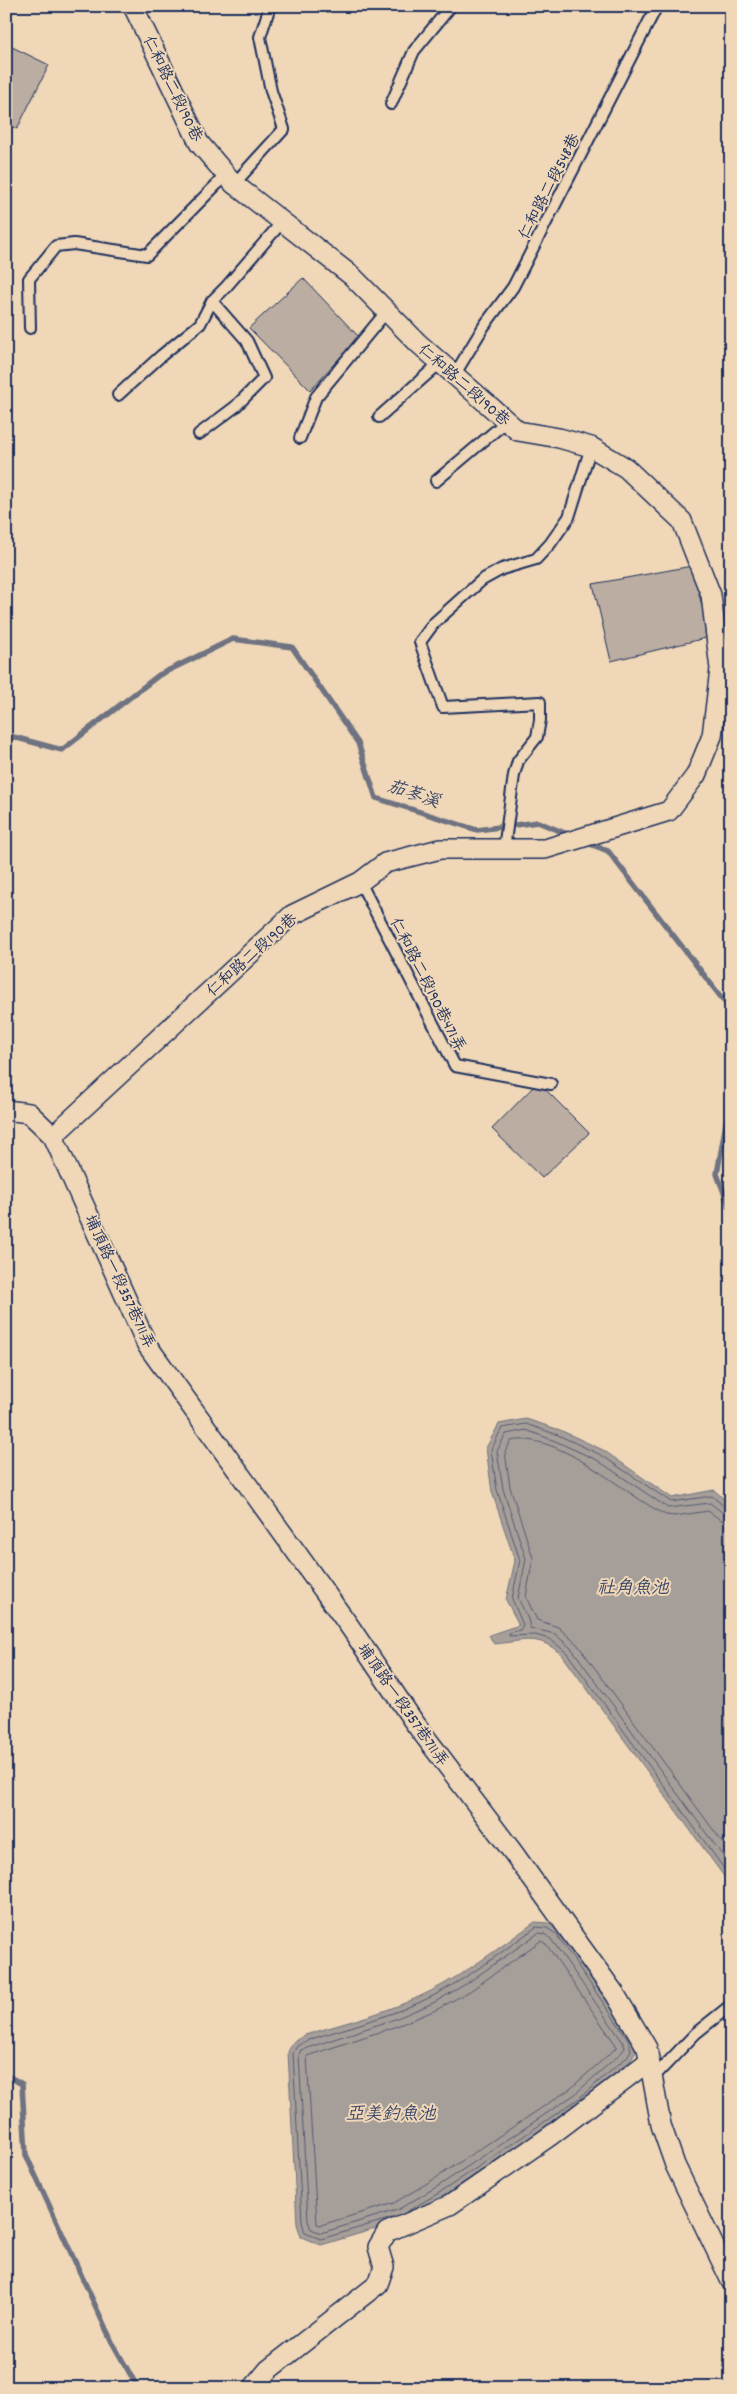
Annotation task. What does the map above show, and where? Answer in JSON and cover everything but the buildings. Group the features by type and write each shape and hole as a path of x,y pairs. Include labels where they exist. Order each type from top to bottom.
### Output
{"street":[{"name":"仁和路二段190巷","path":"53,1136 292,914 360,882 384,863 440,849 546,849 669,811 696,775 712,736 726,670 711,595 682,521 626,468 591,448 559,438 518,431 456,374 418,343 352,276 230,179 199,142 133,6"},
{"path":"6,1110 29,1113 53,1136"},
{"name":"埔頂路一段357巷711弄","path":"53,1136 148,1344 350,1627 414,1722 512,1851 615,1994 647,2048 661,2125 675,2165 731,2281"},
{"path":"253,2388 268,2370 378,2284 384,2267 378,2247 387,2232 450,2205 550,2136 651,2070"}],"lane":[{"path":"30,328 29,279 56,246 74,244 147,255 284,129 271,91 260,37 270,6"},
{"path":"392,104 414,51 451,6"},
{"name":"仁和路二段548巷","path":"456,374 484,326 513,287 657,6"},
{"path":"118,395 200,324 212,301 282,222"},
{"path":"199,434 235,406 264,378 247,341 212,301"},
{"path":"300,438 316,397 386,311"},
{"path":"379,417 441,362"},
{"path":"436,482 507,421"},
{"path":"504,849 514,775 518,761 537,737 540,720 540,702 443,707 420,642 434,623 482,580 502,569 536,559 550,544 569,517 591,448"},
{"name":"仁和路二段190巷471弄","path":"360,882 455,1066 551,1084"},
{"path":"651,2070 731,2005"}],"water":[{"name":"社角魚池","path":"526,1419 560,1430 603,1450 672,1498 714,1490 731,1505 731,1886 563,1656 539,1641 523,1640 494,1644 489,1635 519,1625 506,1600 515,1561 492,1492 486,1448 499,1424"},
{"name":"亞美釣魚池","path":"535,1922 549,1923 559,1930 633,2037 637,2050 631,2060 581,2103 447,2194 402,2221 321,2245 301,2237 297,2224 288,2052 293,2042 305,2035 384,2011 429,1992 470,1968"}],"waterway":[{"name":"茄苳溪","path":"6,735 62,750 159,675 233,639 292,647 358,743 376,798 477,830 538,822 572,836"},
{"name":"茄苳溪","path":"585,842 608,851 731,1010"},
{"name":"茄苳溪","path":"731,1095 717,1174 731,1211"},
{"path":"6,2075 22,2084 26,2155 112,2342 138,2388"}]}
